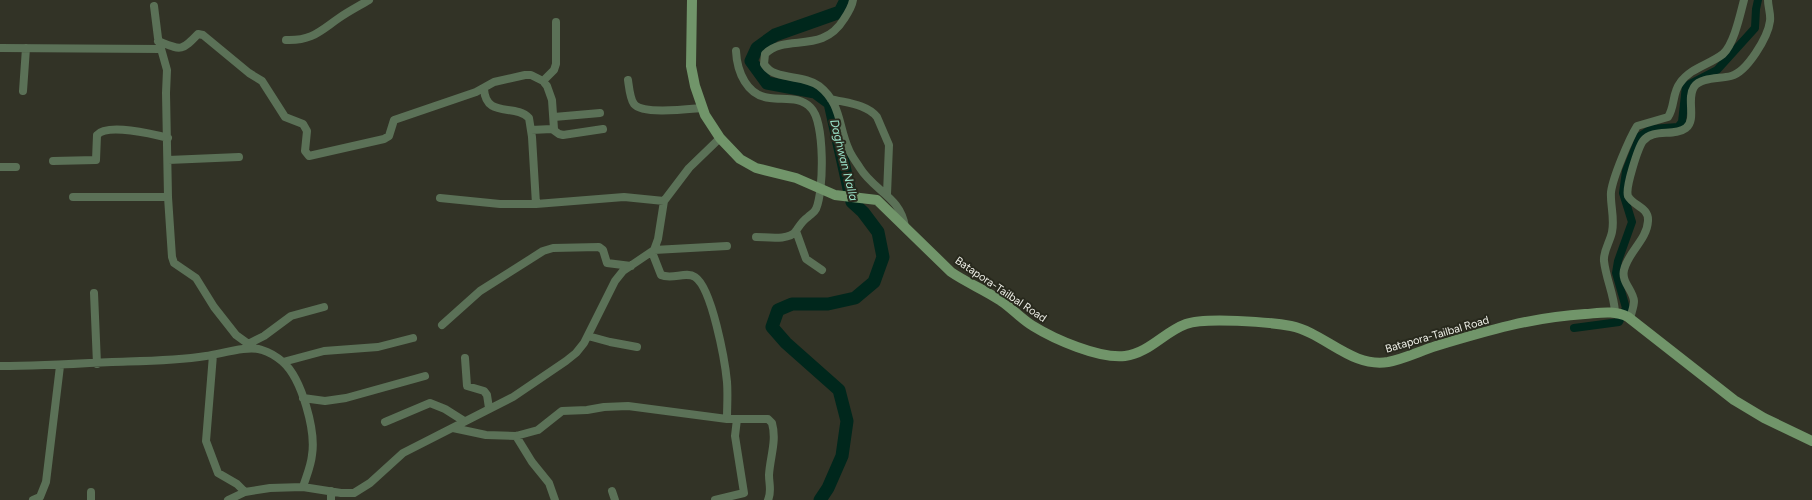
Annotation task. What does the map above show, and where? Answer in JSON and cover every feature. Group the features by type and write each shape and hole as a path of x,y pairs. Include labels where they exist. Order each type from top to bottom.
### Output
{"main road":[{"name":"Batapora-Tailbal Road","path":"692,0 691,66 695,86 702,108 720,138 740,159 768,172 796,178 835,195 878,200 951,272 962,280 1001,301 1033,326 1080,348 1113,356 1124,356 1142,351 1186,324 1222,321 1292,327 1307,332 1364,362 1386,362 1525,321 1560,315 1623,316"},
{"path":"1623,316 1734,400 1764,418 1812,441"}],"street":[{"path":"286,40 302,40 317,35 339,18 369,0"},
{"path":"853,0 839,28 833,33 823,38 774,47 765,54 764,64 770,71 811,81 819,86 831,99 840,118 849,151 865,176 887,194 902,213 904,227"},
{"path":"1623,316 1613,293 1604,262 1604,255 1612,232 1614,219 1611,202 1612,187 1629,141 1638,126 1668,117 1679,84 1687,75 1722,54 1727,49 1738,22 1744,0"},
{"path":"1623,316 1633,299 1624,278 1624,270 1632,252 1641,240 1648,221 1646,212 1631,200 1627,193 1630,177 1641,146 1645,139 1650,136 1679,131 1688,125 1690,120 1692,92 1695,86 1703,82 1737,74 1747,66 1758,48 1770,23 1768,0"},
{"path":"154,6 160,45 168,70 166,93 168,197 172,257 174,262 196,278 210,301 236,335 251,346 262,350 283,362 295,379 303,398 311,428 313,447 312,456 303,487"},
{"path":"543,81 554,70 556,64 556,22"},
{"path":"0,48 160,45 184,47 188,45 198,34 203,34 249,73 262,81 285,117 303,124 307,131 305,151 307,155 310,156 384,139 389,136 394,120 484,89 494,82 525,75 531,75 543,81 551,93 554,129 559,134 563,135 603,129"},
{"path":"23,91 26,48"},
{"path":"736,51 740,73 751,90 760,96 769,98 785,98 804,103 811,108 814,113 820,135 821,190 816,210 801,222 796,231 785,237 756,237"},
{"path":"628,80 633,102 638,107 670,110 702,108"},
{"path":"484,89 489,104 527,116 531,130 536,204"},
{"path":"831,99 862,107 874,113 877,117 889,145 887,194"},
{"path":"554,117 600,113"},
{"path":"531,130 554,129"},
{"path":"53,161 96,160 97,135 103,132 142,131 168,138"},
{"path":"720,138 689,168 664,201 658,239 653,251 661,275 670,277 690,275 694,277 704,290 711,307 725,371 727,388 727,419"},
{"path":"168,160 239,157"},
{"path":"0,167 16,167"},
{"path":"73,197 168,197"},
{"path":"440,198 492,204 536,204 624,197 664,201"},
{"path":"796,231 806,259 822,270"},
{"path":"228,500 245,492 270,488 303,487 331,496 362,490 403,453 513,396 576,353 588,336 615,281 623,271 653,251 697,246 728,246"},
{"path":"442,326 480,291 498,278 547,249 599,247 603,250 607,263 632,266"},
{"path":"94,293 97,364"},
{"path":"0,366 60,366 185,359 213,355 251,346 291,316 324,307"},
{"path":"588,336 637,347"},
{"path":"283,362 324,351 378,347 413,338"},
{"path":"213,355 206,441 218,473 237,484 245,492"},
{"path":"465,358 467,386 468,388 484,391 487,395 489,408"},
{"path":"33,500 40,497 46,482 60,366"},
{"path":"303,398 325,401 346,398 425,376"},
{"path":"386,422 430,403 445,409 464,421"},
{"path":"453,428 486,435 516,436 538,430 547,424 559,412 628,406 727,419 765,419 772,423 775,440 769,476 770,496 768,500"},
{"path":"715,500 744,493 735,436 737,419"},
{"path":"516,436 532,462 549,483 555,500"},
{"path":"612,491 615,500"}],"waterway":[{"name":"Daghwan Nalla","path":"820,500 828,488 842,456 847,421 839,390 786,343 772,327 778,310 792,304 828,304 855,298 874,282 883,257 878,232 863,212 852,202 830,103 815,92 767,83 751,61 757,48 775,35 840,12 846,0"},
{"path":"1574,328 1619,322 1626,308 1616,273 1618,261 1632,222 1623,193 1626,171 1640,136 1651,129 1678,127 1682,122 1686,86 1717,70 1755,28 1758,0"}]}
